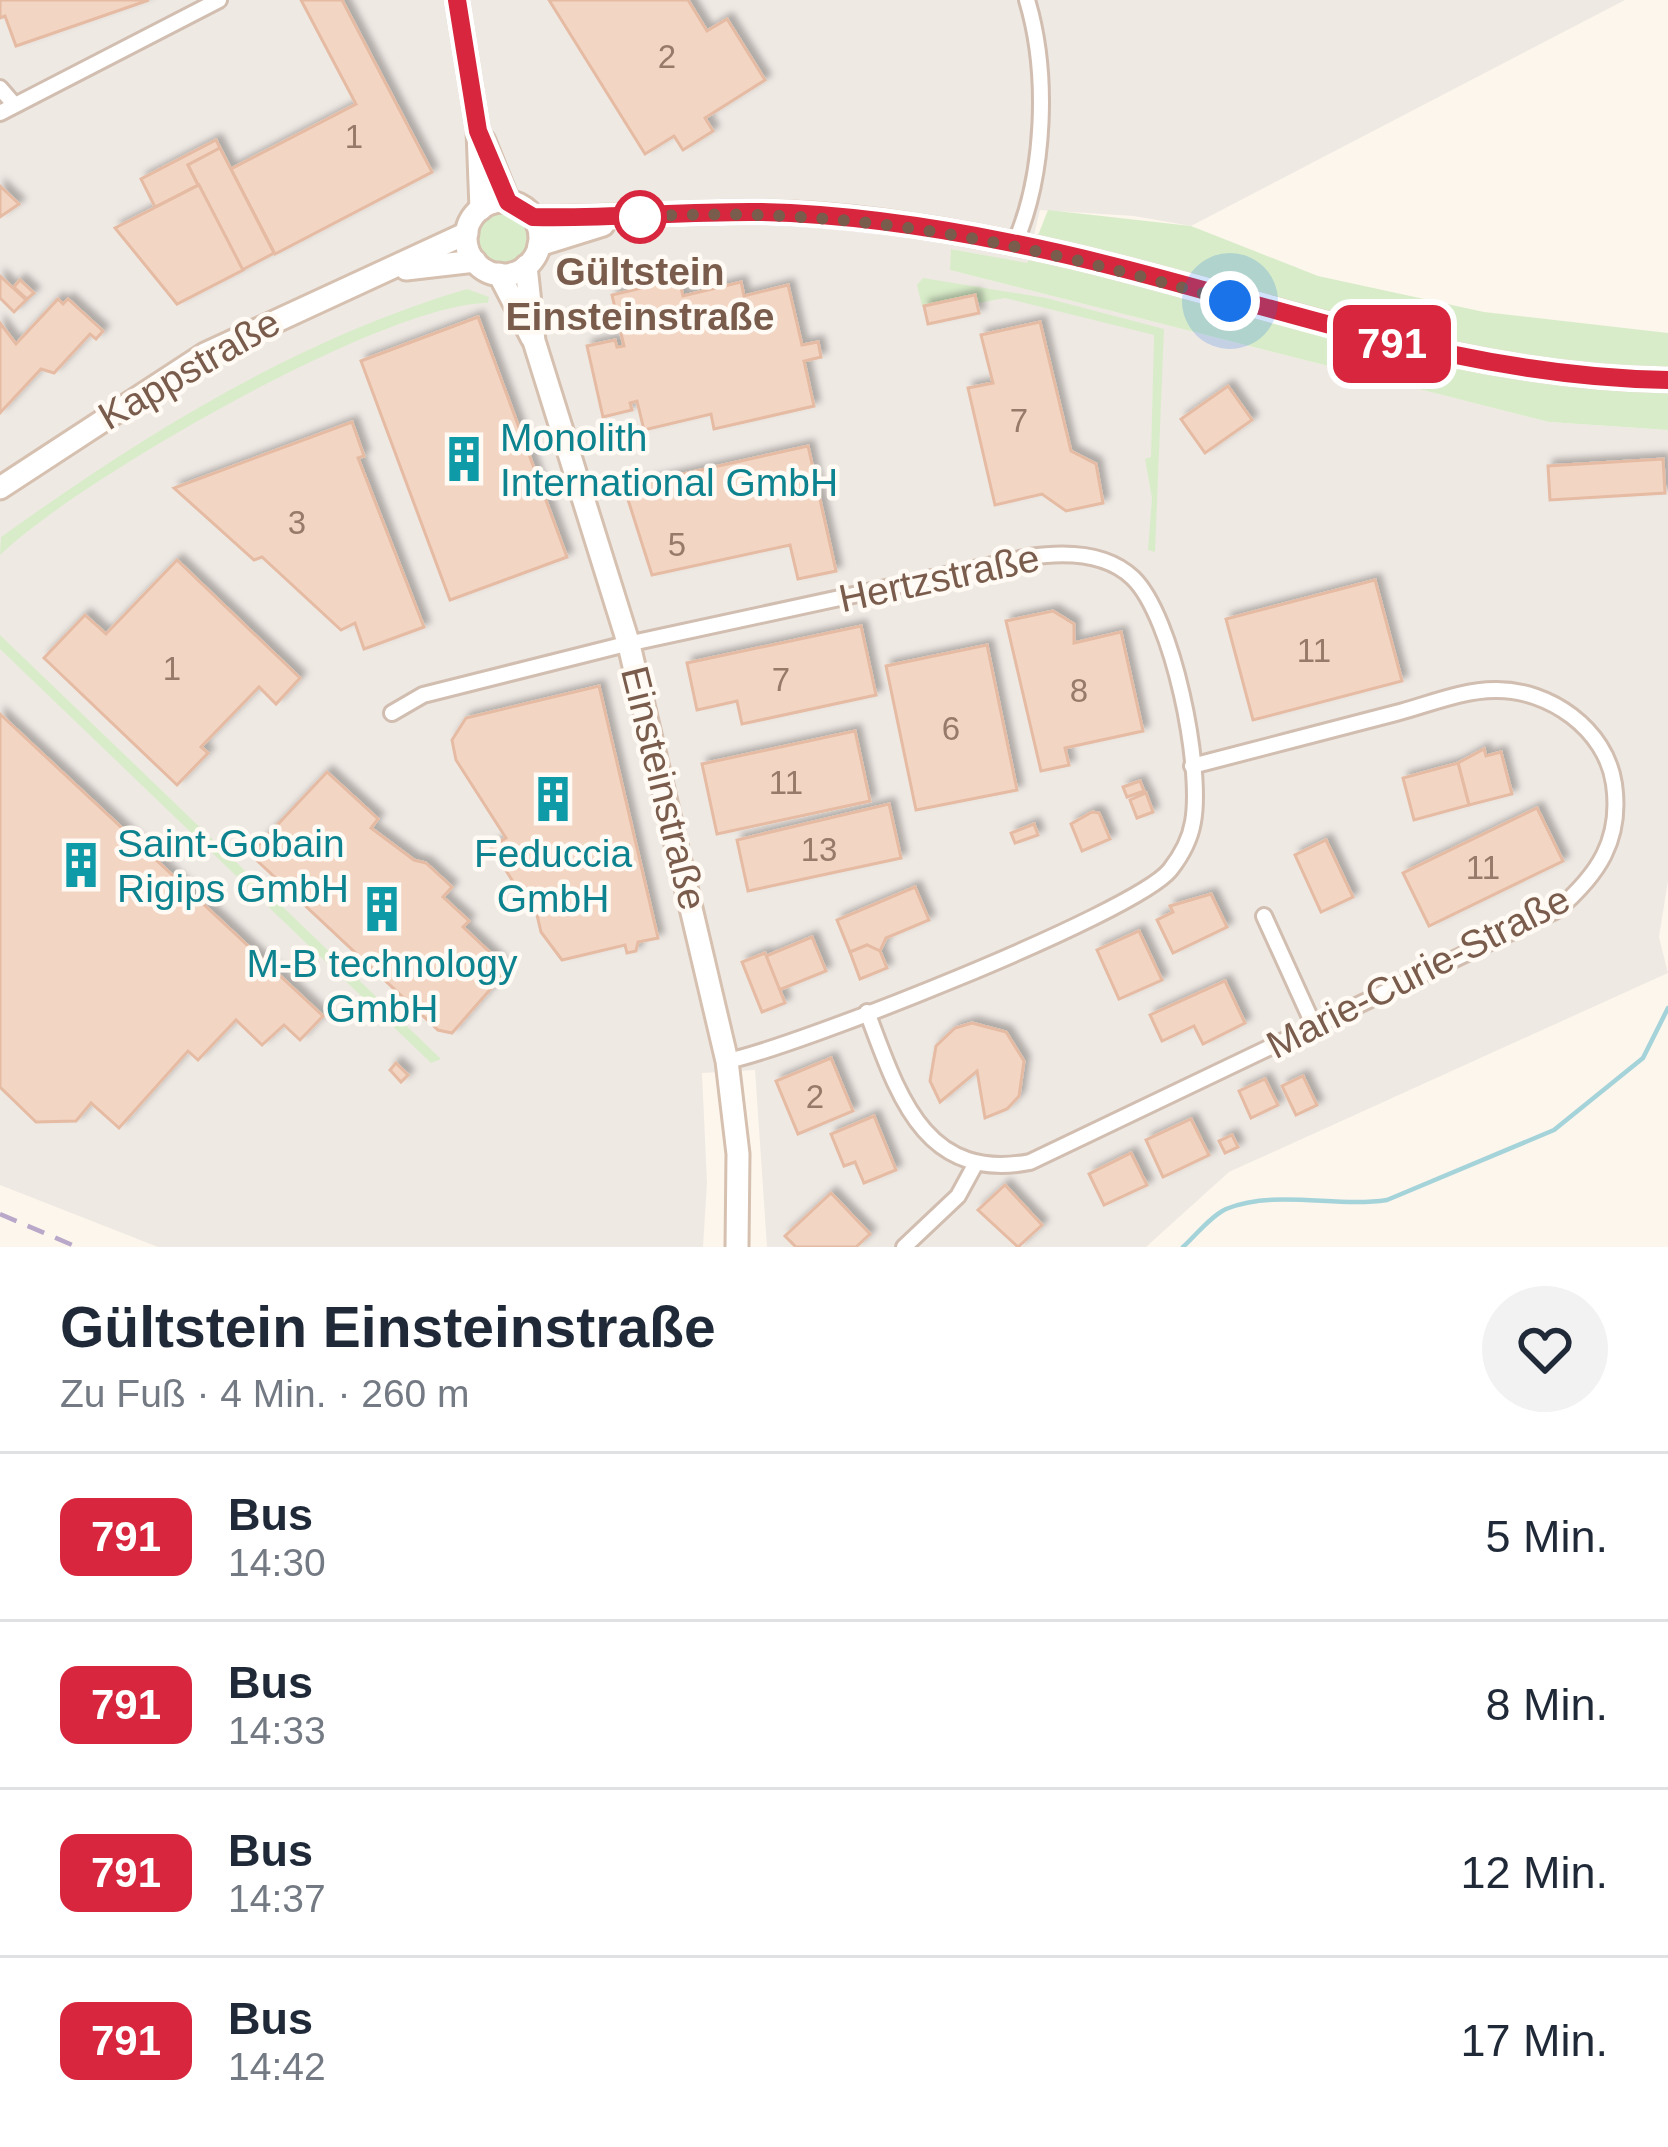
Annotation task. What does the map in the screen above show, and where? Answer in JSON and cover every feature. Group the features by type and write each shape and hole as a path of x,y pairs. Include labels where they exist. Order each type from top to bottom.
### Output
{"street":[{"path":"0,113 219,0"},
{"path":"457,0 478,131 481,208 467,233 475,261 500,274 526,266 539,245 626,218"},
{"path":"1015,243 1030,209 1041,74 1027,0"},
{"path":"0,88 14,103"},
{"path":"478,131 508,202 533,217 788,213 893,221 1015,243 1455,358 1594,377 1668,380"},
{"path":"481,208 508,202"},
{"path":"533,217 539,245"},
{"name":"Kappstraße","path":"0,488 205,355 285,313 467,233"},
{"name":"Kappstraße","path":"388,270 475,261"},
{"name":"Einsteinstraße","path":"526,266 534,341"},
{"name":"Einsteinstraße","path":"500,274 534,341 629,645 727,1061 738,1154 737,1247"},
{"name":"Hertzstraße","path":"392,713 423,695 1029,557 1078,554 1124,570 1156,608 1168,644 1196,795 1190,836 1156,885 1115,909 867,1012 727,1061"},
{"name":"Marie-Curie-Straße","path":"976,1163 1012,1166 1046,1158 1557,910 1589,883 1604,862 1616,813 1606,756 1570,715 1520,693 1494,690 1192,766"},
{"path":"1264,916 1314,1026"},
{"path":"867,1012 912,1119 941,1145 976,1163 958,1196 904,1247"}],"shaded area":[{"path":"0,0 1625,0 1191,226 1134,216 1040,210 1027,264 952,249 950,270 1549,422 1668,430 1668,881 1659,937 1668,973 1229,1172 1146,1247 767,1247 755,1070 702,1073 707,1183 703,1247 158,1247 0,1185"}],"green space":[{"path":"1048,210 1191,226 1318,276 1484,312 1668,333 1668,430 1549,422 950,270 951,249 1027,263"},
{"path":"504,213 522,220 529,238 522,256 504,263 486,256 479,238 486,220"},
{"path":"923,278 1046,298 1164,329 1155,552 1148,550 1152,498 1145,459 1151,457 1154,335 1005,298 979,303 975,294 922,306 917,285"},
{"path":"467,289 489,297 488,303 440,311 379,332 234,401 95,484 0,555 1,537 224,393 343,334"},
{"path":"0,635 441,1059 431,1063 0,649"}],"building":[{"path":"0,0 149,0 16,46 5,16 0,18"},
{"path":"301,0 342,0 432,172 275,254 231,169 356,104"},
{"path":"549,0 688,0 707,31 727,19 765,80 705,118 713,131 683,150 674,136 645,154"},
{"path":"216,140 220,148 188,165 198,185 155,207 141,179"},
{"path":"220,148 274,253 242,270 188,165"},
{"path":"199,185 243,270 177,304 115,228"},
{"path":"0,186 19,204 0,217"},
{"path":"0,276 26,300 14,312 0,298"},
{"path":"679,279 683,296 741,282 744,296 788,285 802,345 818,342 821,357 804,361 814,406 714,429 711,414 644,430 637,401 630,403 632,410 603,417 587,346 615,340 617,347 624,346 612,295"},
{"path":"20,280 34,293 27,299 14,287"},
{"path":"975,295 979,313 928,324 924,306"},
{"path":"58,299 63,304 68,299 103,331 96,339 90,334 54,373 41,369 0,413 0,323 16,344"},
{"name":"Monolith International GmbH","path":"478,317 567,557 450,600 361,361"},
{"path":"1040,322 1071,451 1096,464 1103,503 1066,511 1042,494 995,505 968,388 993,383 981,335"},
{"path":"1228,386 1252,420 1205,453 1181,419"},
{"path":"352,422 364,456 358,458 424,627 364,649 355,623 341,630 262,557 254,560 174,488"},
{"path":"808,446 836,571 798,579 790,545 652,575 624,487"},
{"path":"1663,459 1665,493 1550,500 1548,466"},
{"path":"177,560 300,678 276,704 259,687 201,747 208,753 177,785 44,658 85,615 106,634"},
{"path":"1375,580 1402,681 1253,720 1226,619"},
{"path":"1053,611 1074,624 1074,643 1121,632 1143,731 1065,748 1069,765 1041,771 1006,621"},
{"path":"861,626 876,695 742,724 737,701 697,710 687,663"},
{"path":"987,645 1017,790 916,810 886,666"},
{"name":"Feduccia GmbH","path":"599,686 658,938 638,942 636,951 627,953 625,945 562,960 541,932 534,902 524,899 491,847 506,838 456,760 452,740 466,718"},
{"name":"Saint-Gobain Rigips GmbH","path":"0,714 323,1016 300,1040 284,1025 262,1045 236,1020 198,1060 188,1051 119,1128 91,1103 76,1121 36,1122 0,1087"},
{"path":"855,731 870,801 717,834 702,764"},
{"path":"1484,749 1486,756 1501,752 1512,794 1469,805 1458,763"},
{"path":"1458,763 1469,805 1414,820 1403,778"},
{"name":"M-B technology GmbH","path":"327,772 378,819 371,828 414,860 426,863 452,887 443,897 469,921 463,927 499,961 502,976 452,1033 438,1030 250,854"},
{"path":"1140,781 1144,791 1127,797 1123,787"},
{"path":"1146,793 1153,812 1137,818 1130,800"},
{"path":"889,804 901,858 748,891 737,840"},
{"path":"1537,808 1563,861 1429,926 1403,873"},
{"path":"1099,813 1110,839 1082,851 1071,824"},
{"path":"1034,824 1038,835 1015,843 1011,833"},
{"path":"1326,840 1353,897 1321,912 1295,855"},
{"path":"915,887 929,920 886,938 880,951 867,945 850,952 837,920"},
{"path":"1211,894 1227,927 1173,953 1157,920 1173,912 1170,906"},
{"path":"1139,931 1162,980 1119,999 1097,950"},
{"path":"812,937 826,971 779,990 766,956"},
{"path":"867,945 880,951 887,968 860,979 850,952"},
{"path":"765,953 785,1003 762,1012 742,962"},
{"path":"1225,981 1245,1023 1203,1044 1194,1026 1162,1041 1150,1015"},
{"path":"972,1023 1006,1032 1024,1061 1019,1096 1007,1109 985,1118 977,1071 940,1102 930,1081 936,1046 955,1028"},
{"path":"831,1058 853,1111 798,1134 776,1081"},
{"path":"396,1063 408,1075 401,1082 390,1070"},
{"path":"1303,1076 1317,1105 1296,1115 1282,1086"},
{"path":"1265,1079 1278,1105 1251,1118 1239,1091"},
{"path":"874,1116 896,1170 864,1183 855,1162 844,1166 831,1134"},
{"path":"1191,1119 1209,1155 1163,1177 1146,1140"},
{"path":"1232,1135 1238,1147 1225,1153 1219,1141"},
{"path":"1131,1153 1147,1185 1104,1205 1089,1174"},
{"path":"1005,1185 1042,1225 1018,1247 978,1210"},
{"path":"831,1193 870,1234 856,1247 796,1247 785,1236"}],"waterway":[{"path":"1183,1247 1209,1221 1245,1203 1387,1200 1554,1130 1643,1058 1668,1008"}],"railway":[{"path":"0,1214 77,1247"}],"bus line":[{"name":"791","path":"457,0 478,131 508,202 523,206 533,217 757,212 893,221 1015,243 1455,358 1594,377 1668,380"}],"place":[{"name":"Gültstein Einsteinstraße","path":"640,217"},
{"name":"Monolith International GmbH","path":"464,459"},
{"name":"Feduccia GmbH","path":"553,799"},
{"name":"Saint-Gobain Rigips GmbH","path":"81,865"},
{"name":"M-B technology GmbH","path":"382,909"}],"route":[{"path":"640,217 634,217 757,212 893,221 1015,243 1230,301"}]}
